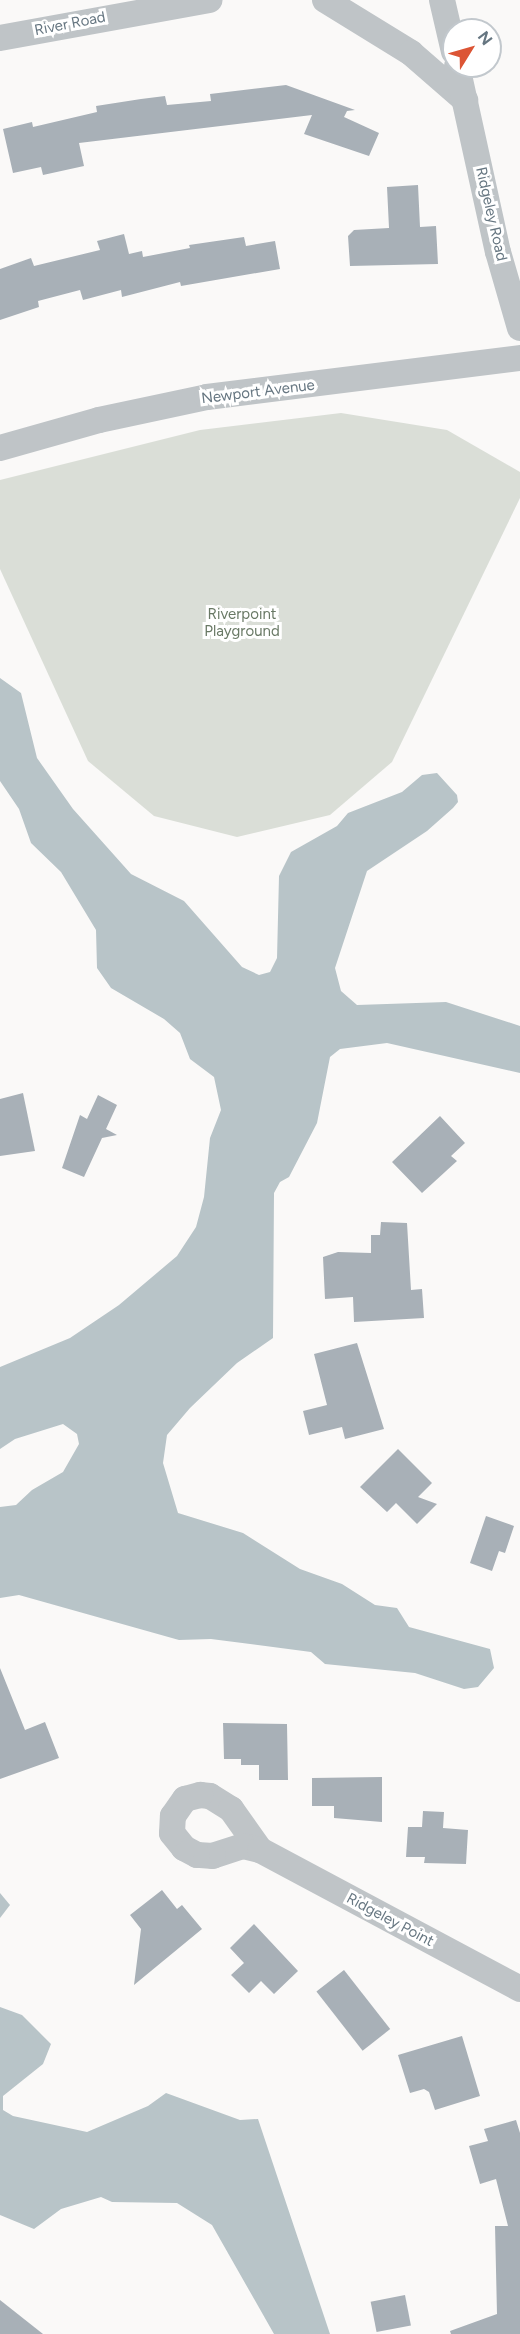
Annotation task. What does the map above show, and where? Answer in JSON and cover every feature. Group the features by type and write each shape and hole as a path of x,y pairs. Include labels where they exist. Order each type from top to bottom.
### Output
{"street":[{"name":"River Road","path":"0,38 82,10 210,0"},
{"path":"325,0 411,53 465,100"},
{"path":"442,0 446,18"},
{"name":"Ridgeley Road","path":"460,78 498,252 520,328"},
{"name":"Newport Avenue","path":"0,448 99,420 207,397 520,358"},
{"name":"Ridgeley Point","path":"260,1850 520,1989"}],"green space":[{"name":"Riverpoint Playground","path":"341,413 447,430 520,472 520,498 392,762 330,815 237,837 154,816 88,761 0,569 0,480 200,430"}],"shaded area":[{"path":"0,678 21,693 37,758 73,809 131,874 184,901 242,967 259,975 270,972 277,958 279,876 291,852 337,826 348,813 402,792 422,775 437,773 457,795 458,802 453,808 427,831 367,871 335,968 341,991 357,1005 446,1002 520,1026 520,1073 387,1043 340,1049 330,1057 317,1123 289,1177 280,1182 274,1193 273,1338 237,1363 190,1408 167,1435 163,1463 178,1513 243,1533 300,1569 342,1584 375,1605 397,1608 409,1627 490,1649 494,1668 478,1687 464,1689 415,1673 325,1664 311,1652 211,1639 179,1640 19,1595 0,1598 0,1507 16,1505 32,1490 63,1472 79,1444 77,1434 63,1424 15,1439 0,1449 0,1367 70,1338 119,1305 177,1256 196,1227 204,1197 210,1138 221,1110 214,1077 190,1059 180,1033 164,1019 111,988 97,968 96,930 61,872 31,843 19,809 0,781"},
{"path":"0,1893 10,1905 0,1918"},
{"path":"0,2007 22,2015 51,2044 43,2064 3,2096 3,2110 13,2116 87,2132 148,2106 166,2093 240,2120 258,2119 330,2334 274,2334 212,2225 177,2203 112,2202 101,2197 61,2209 34,2229 0,2215"}],"building":[{"path":"286,85 355,110 347,111 344,117 379,133 369,156 304,134 312,115 79,143 84,166 43,175 41,167 13,173 3,129 32,122 33,127 97,112 96,106 141,99 165,96 167,105 211,101 210,94"},
{"path":"418,185 420,227 436,226 438,264 350,266 348,236 354,230 389,228 387,187"},
{"path":"124,234 129,254 142,251 143,257 190,248 189,245 244,237 246,246 275,241 280,269 181,286 180,282 122,297 121,290 83,300 80,290 38,301 39,307 0,320 0,269 31,258 34,266 100,250 97,241"},
{"path":"23,1093 35,1151 0,1156 0,1099"},
{"path":"98,1095 117,1105 106,1129 117,1135 102,1138 84,1177 62,1168 80,1115 87,1119"},
{"path":"440,1116 465,1143 451,1156 457,1161 422,1193 392,1162"},
{"path":"381,1222 407,1223 411,1290 422,1289 424,1318 354,1322 353,1297 325,1299 323,1257 338,1252 371,1253 371,1235 380,1235"},
{"path":"357,1343 384,1429 345,1439 342,1427 309,1435 303,1411 327,1405 314,1354"},
{"path":"398,1449 432,1483 418,1497 437,1504 417,1524 396,1503 387,1512 360,1487"},
{"path":"486,1516 514,1526 505,1553 499,1551 492,1571 470,1563"},
{"path":"0,1668 25,1730 45,1722 59,1758 0,1779"},
{"path":"223,1723 287,1724 288,1780 259,1780 259,1765 241,1765 241,1759 224,1759"},
{"path":"382,1777 382,1822 334,1818 334,1806 312,1806 312,1778"},
{"path":"423,1811 444,1812 443,1828 468,1830 466,1864 424,1863 425,1857 406,1857 408,1827 422,1827"},
{"path":"162,1890 177,1909 182,1905 202,1929 134,1985 141,1929 130,1915"},
{"path":"254,1924 298,1971 274,1994 261,1981 249,1993 231,1975 244,1963 230,1948"},
{"path":"344,1970 390,2029 363,2051 316,1992"},
{"path":"462,2036 480,2096 435,2110 429,2092 424,2089 410,2093 398,2055"},
{"path":"516,2120 520,2133 520,2334 451,2334 450,2331 497,2314 495,2226 508,2226 496,2179 480,2184 469,2146 488,2141 484,2129"},
{"path":"405,2295 411,2325 377,2332 371,2302"},
{"path":"0,2300 43,2334 0,2334"}]}
